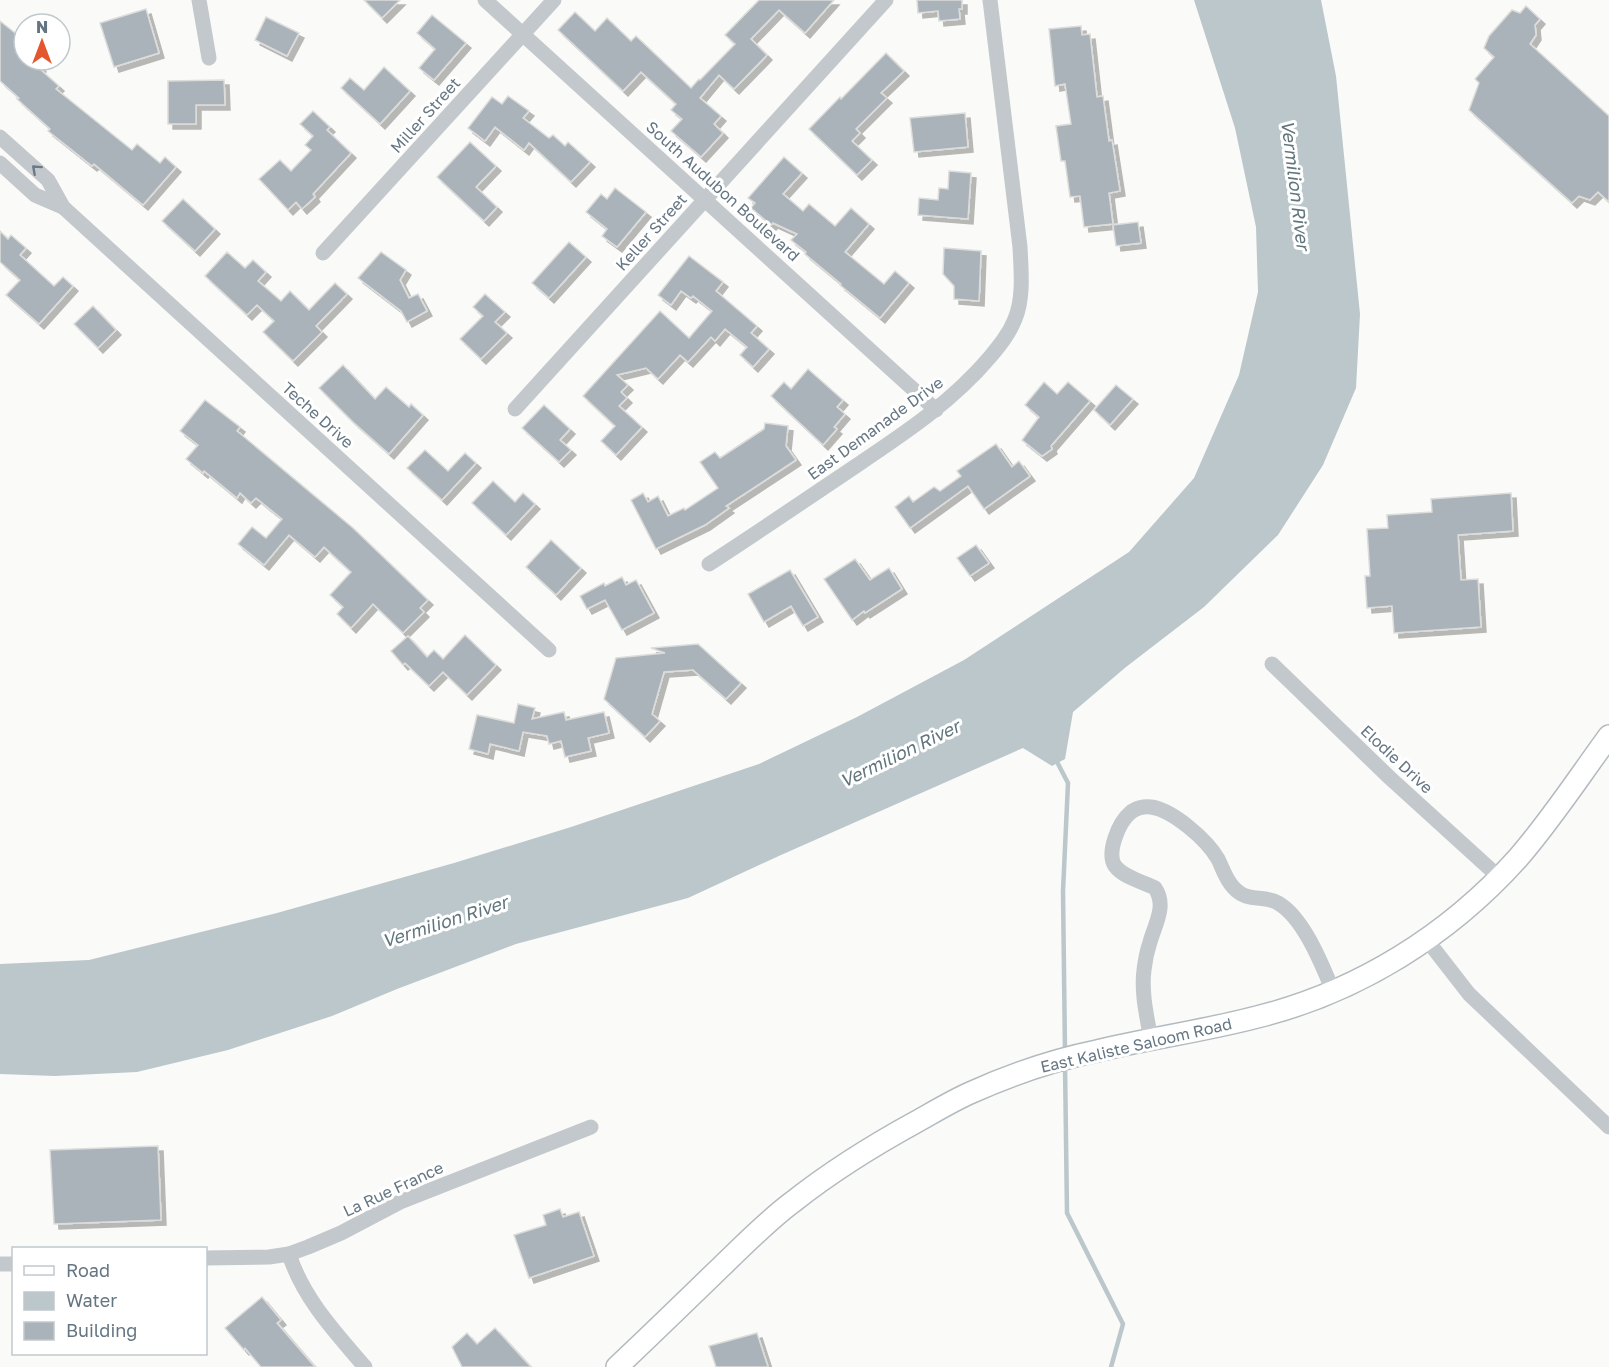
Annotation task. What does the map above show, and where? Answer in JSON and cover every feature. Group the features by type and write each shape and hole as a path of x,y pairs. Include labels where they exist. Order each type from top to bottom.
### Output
{"main road":[{"name":"East Kaliste Saloom Road","path":"617,1367 765,1224 793,1201 876,1144 969,1093 1027,1070 1095,1051 1286,1009 1378,970 1427,940 1479,899 1500,878 1534,838 1609,736"}],"street":[{"path":"198,0 209,58"},
{"name":"South Audubon Boulevard","path":"485,0 936,410"},
{"name":"Miller Street","path":"322,253 554,0"},
{"name":"Keller Street","path":"515,409 886,0"},
{"name":"East Demanade Drive","path":"709,564 936,410 971,378 1005,339 1015,319 1019,304 1021,273 1017,217 990,0"},
{"name":"Teche Drive","path":"0,137 48,180 63,207 549,650"},
{"name":"Teche Drive","path":"0,163 35,195 63,207"},
{"name":"Elodie Drive","path":"1272,664 1390,778 1500,878"},
{"path":"1151,1040 1143,999 1144,971 1149,943 1160,914 1158,893 1155,888 1121,872 1114,865 1112,857 1112,848 1123,820 1136,809 1152,807 1161,809 1179,820 1201,838 1218,859 1227,881 1235,890 1253,899 1269,900 1290,913 1319,958 1333,991"},
{"path":"1427,940 1469,994 1609,1126"},
{"name":"La Rue France","path":"207,1258 269,1257 289,1254 341,1233 400,1202 591,1127"},
{"path":"289,1254 295,1273 305,1292 328,1325 365,1367"}],"water":[{"name":"Vermilion River","path":"1194,0 1321,0 1336,76 1360,314 1356,388 1323,465 1278,535 1204,607 1126,667 1073,712 1065,759 1052,766 1023,748 688,898 516,944 332,1016 228,1050 137,1072 55,1076 0,1074 0,964 89,960 277,913 571,827 759,764 857,717 964,660 1129,552 1194,478 1239,375 1258,292 1256,227 1235,128"}],"building":[{"path":"364,0 400,0 382,18"},
{"path":"759,0 834,0 805,33 779,10 751,39 767,55 734,89 719,75 700,98 721,116 714,124 723,133 701,157 671,131 682,119 671,110 676,104 641,72 623,91 558,30 575,12 595,31 607,18 631,41 636,36 691,88 735,44 725,35"},
{"path":"917,0 962,0 962,9 959,9 960,19 939,21 938,11 918,13"},
{"path":"1526,6 1540,19 1535,25 1536,35 1530,44 1609,116 1609,202 1598,192 1590,200 1579,196 1572,203 1469,110 1479,83 1475,79 1494,57 1484,48 1489,36 1512,10 1520,13"},
{"path":"146,9 159,53 114,67 100,23"},
{"path":"432,15 466,43 434,80 419,68 435,49 417,33"},
{"path":"266,17 299,33 287,56 255,40"},
{"path":"0,21 12,30 12,72 43,72 59,86 56,89 132,150 137,144 160,163 165,157 176,167 143,205 94,164 92,166 48,131 50,129 0,81"},
{"path":"1081,26 1082,35 1090,34 1097,97 1103,96 1109,141 1112,140 1120,191 1109,193 1113,224 1084,227 1080,196 1070,197 1065,161 1061,161 1056,126 1071,124 1065,84 1055,86 1049,29"},
{"path":"886,53 904,71 881,93 887,98 856,129 860,133 852,141 872,160 857,175 809,129"},
{"path":"384,67 410,91 380,124 341,88 350,78 364,90"},
{"path":"224,80 225,105 196,105 196,124 168,124 168,81"},
{"path":"508,96 529,111 523,118 549,138 553,135 565,146 568,142 590,162 571,182 529,143 524,150 495,127 485,141 468,128 492,97 502,104"},
{"path":"313,111 330,127 327,130 351,153 313,194 315,197 302,209 296,202 288,210 259,179 280,160 291,171 311,150 305,145 313,136 300,124"},
{"path":"965,113 968,147 914,152 910,118"},
{"path":"470,142 496,166 476,187 497,207 484,221 437,177"},
{"path":"784,157 802,173 783,194 803,211 809,204 835,226 851,208 869,224 845,252 884,284 895,271 909,283 880,318 791,240 797,234 773,223 771,225 751,208 755,203 748,198"},
{"path":"949,171 971,173 968,219 918,215 919,198 938,200 939,188 948,189"},
{"path":"615,188 646,212 617,247 602,236 607,229 586,212 601,194 607,199"},
{"path":"183,199 215,229 195,251 162,221"},
{"path":"1138,222 1141,243 1116,246 1113,225"},
{"path":"0,231 8,239 11,235 26,248 20,255 54,286 63,277 73,286 39,324 6,295 20,280 0,262"},
{"path":"569,242 586,257 549,298 532,283"},
{"path":"944,248 981,251 979,301 954,299 954,286 943,274"},
{"path":"227,252 245,268 253,260 266,272 258,281 281,301 290,291 309,310 335,283 347,294 316,326 322,332 293,361 263,332 274,321 257,305 247,315 205,276"},
{"path":"381,252 406,270 400,280 409,298 418,294 427,311 407,322 401,311 358,278"},
{"path":"689,256 723,282 716,291 757,326 751,333 769,349 753,367 740,355 747,347 725,329 715,341 711,337 688,362 680,355 658,379 646,368 617,375 628,385 621,392 627,398 619,406 642,427 616,455 601,441 615,426 583,396 660,311 689,338 712,311 693,296 691,298 681,291 671,305 658,295"},
{"path":"485,294 505,312 495,322 507,333 481,359 460,339 483,316 473,307"},
{"path":"93,306 116,330 98,348 74,324"},
{"path":"343,365 375,399 386,387 409,407 411,404 423,415 389,454 319,388"},
{"path":"808,369 843,400 837,407 845,414 834,427 837,429 823,445 771,396 784,382 791,389"},
{"path":"1044,382 1057,394 1068,382 1090,401 1051,446 1052,449 1042,456 1022,440 1039,417 1025,405"},
{"path":"1116,385 1133,399 1110,425 1094,410"},
{"path":"205,400 240,427 237,431 353,528 428,600 420,608 424,612 403,633 373,604 351,628 337,614 343,607 330,595 351,572 324,547 315,557 289,535 264,565 238,544 252,527 266,538 282,519 256,498 251,503 240,493 237,498 186,459 198,445 180,431"},
{"path":"544,405 570,429 560,440 571,450 559,462 522,428"},
{"path":"765,423 788,426 786,446 796,460 726,506 729,508 705,525 656,549 631,500 643,493 648,502 658,496 668,516 684,508 685,510 718,488 700,462 715,452 720,458 764,429"},
{"path":"996,444 1012,467 1019,461 1030,476 984,509 968,486 910,528 895,507 909,496 913,502 934,487 940,491 961,476 957,471"},
{"path":"425,450 448,471 465,453 476,463 442,500 407,468"},
{"path":"493,481 515,502 523,493 535,504 506,535 472,503"},
{"path":"1511,493 1513,531 1458,535 1461,580 1478,579 1481,627 1394,633 1392,606 1367,608 1365,576 1370,576 1367,529 1388,528 1387,515 1432,512 1431,499"},
{"path":"551,540 581,568 556,595 526,567"},
{"path":"976,545 989,563 970,576 957,558"},
{"path":"855,559 870,580 889,568 902,589 852,620 824,579"},
{"path":"790,570 818,617 803,626 791,606 764,622 748,594"},
{"path":"622,577 626,585 636,580 654,613 622,630 605,600 587,609 580,596 604,583 605,586"},
{"path":"465,635 496,665 467,695 443,672 429,686 405,663 403,665 391,651 408,636 427,657 434,650 443,659"},
{"path":"698,644 741,683 726,699 693,670 664,672 652,714 660,721 645,737 604,699 616,658 665,653 651,648"},
{"path":"518,704 535,708 532,719 564,712 566,720 604,712 609,733 588,738 591,751 565,757 561,741 549,744 547,736 523,732 519,751 490,744 488,754 469,749 477,715 514,723"},
{"path":"158,1146 161,1220 54,1224 50,1150"},
{"path":"560,1209 563,1217 579,1212 594,1256 529,1278 514,1235 546,1225 543,1215"},
{"path":"262,1297 281,1320 277,1323 315,1367 261,1367 225,1328"},
{"path":"495,1328 531,1367 462,1367 452,1347 467,1333 477,1344"},
{"path":"757,1333 768,1367 716,1367 709,1346"}],"waterway":[{"path":"1055,758 1068,783 1063,891 1065,1052"},
{"path":"1065,1064 1067,1213 1123,1324 1111,1367"}]}
